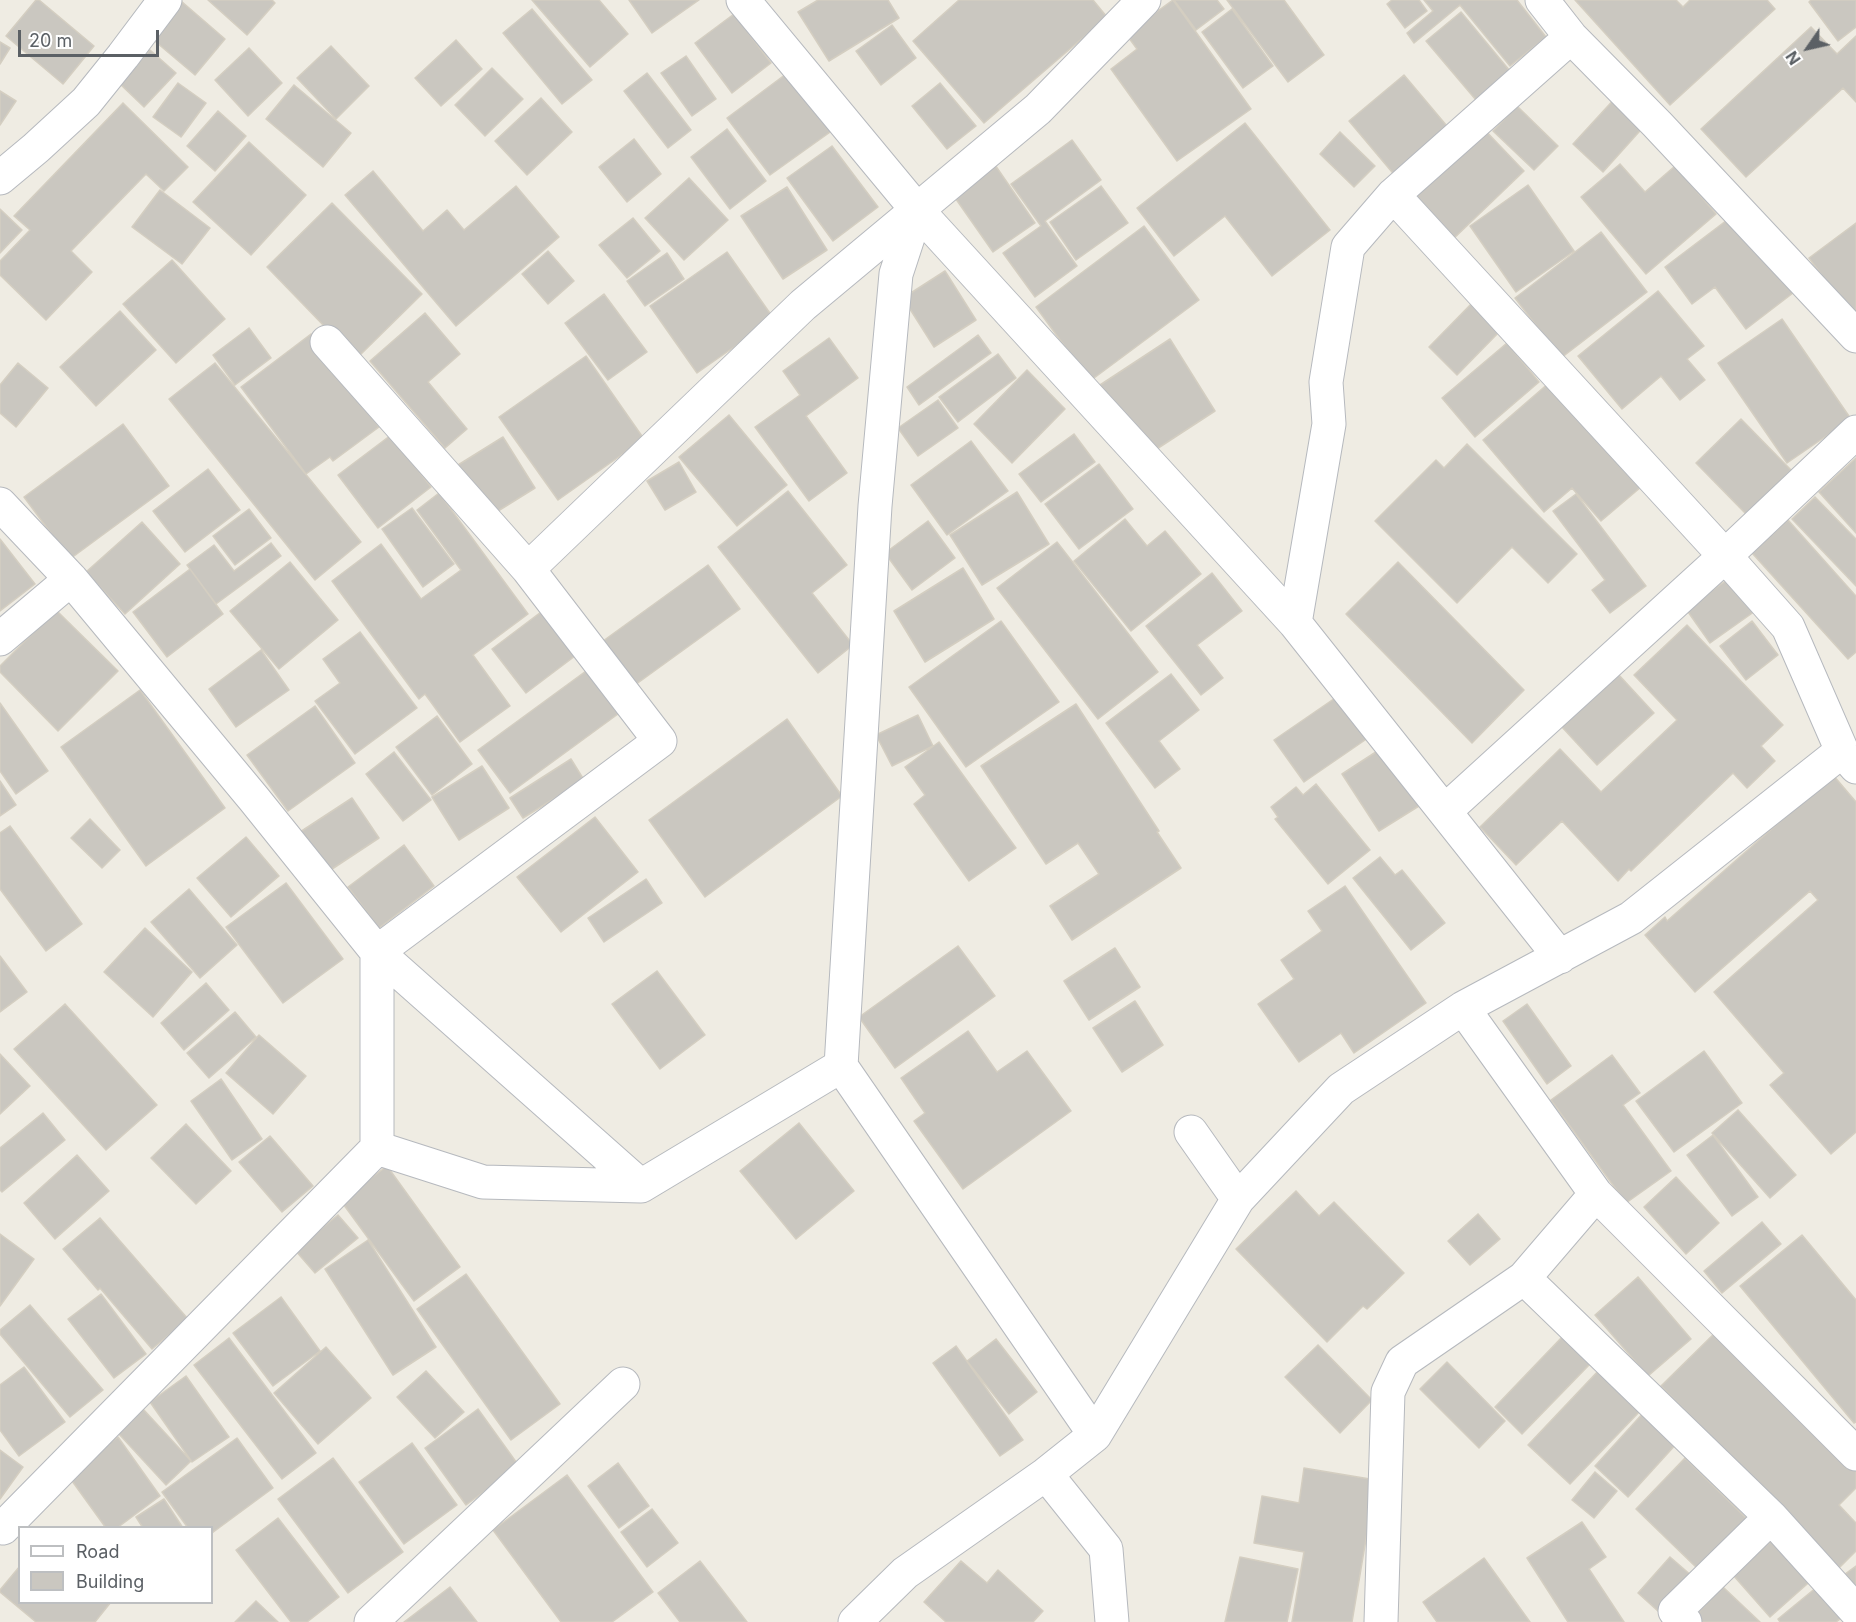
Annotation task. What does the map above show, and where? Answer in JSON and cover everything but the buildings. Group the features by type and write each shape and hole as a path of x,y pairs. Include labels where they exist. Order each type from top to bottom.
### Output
{"street":[{"path":"0,178 86,102 165,0"},
{"path":"743,0 917,210 1295,623 1560,957"},
{"path":"528,569 803,305 1038,109 1144,0"},
{"path":"1542,0 1571,37 1658,124 1856,336"},
{"path":"1295,623 1329,424 1326,382 1348,247 1393,195 1571,37"},
{"path":"855,1622 905,1573 1047,1474 1095,1435 1238,1199 1341,1089 1463,1008 1631,918 1849,759 1788,627 1393,195"},
{"path":"917,210 896,274 875,506 841,1066 1095,1435"},
{"path":"327,342 528,569 660,741 377,952"},
{"path":"1445,811 1725,556 1856,432"},
{"path":"0,504 71,579 254,799 377,952 641,1186"},
{"path":"0,639 71,579"},
{"path":"0,1526 3,1528 377,1148 377,952"},
{"path":"1463,1008 1596,1194 1856,1454"},
{"path":"377,1148 483,1182 641,1186 841,1066"},
{"path":"1191,1132 1238,1199"},
{"path":"1381,1622 1388,1392 1402,1362 1524,1278 1596,1194"},
{"path":"1524,1278 1771,1517 1856,1611"},
{"path":"371,1622 623,1384"},
{"path":"1047,1474 1106,1549 1112,1622"},
{"path":"1685,1622 1675,1611 1771,1517"}]}
